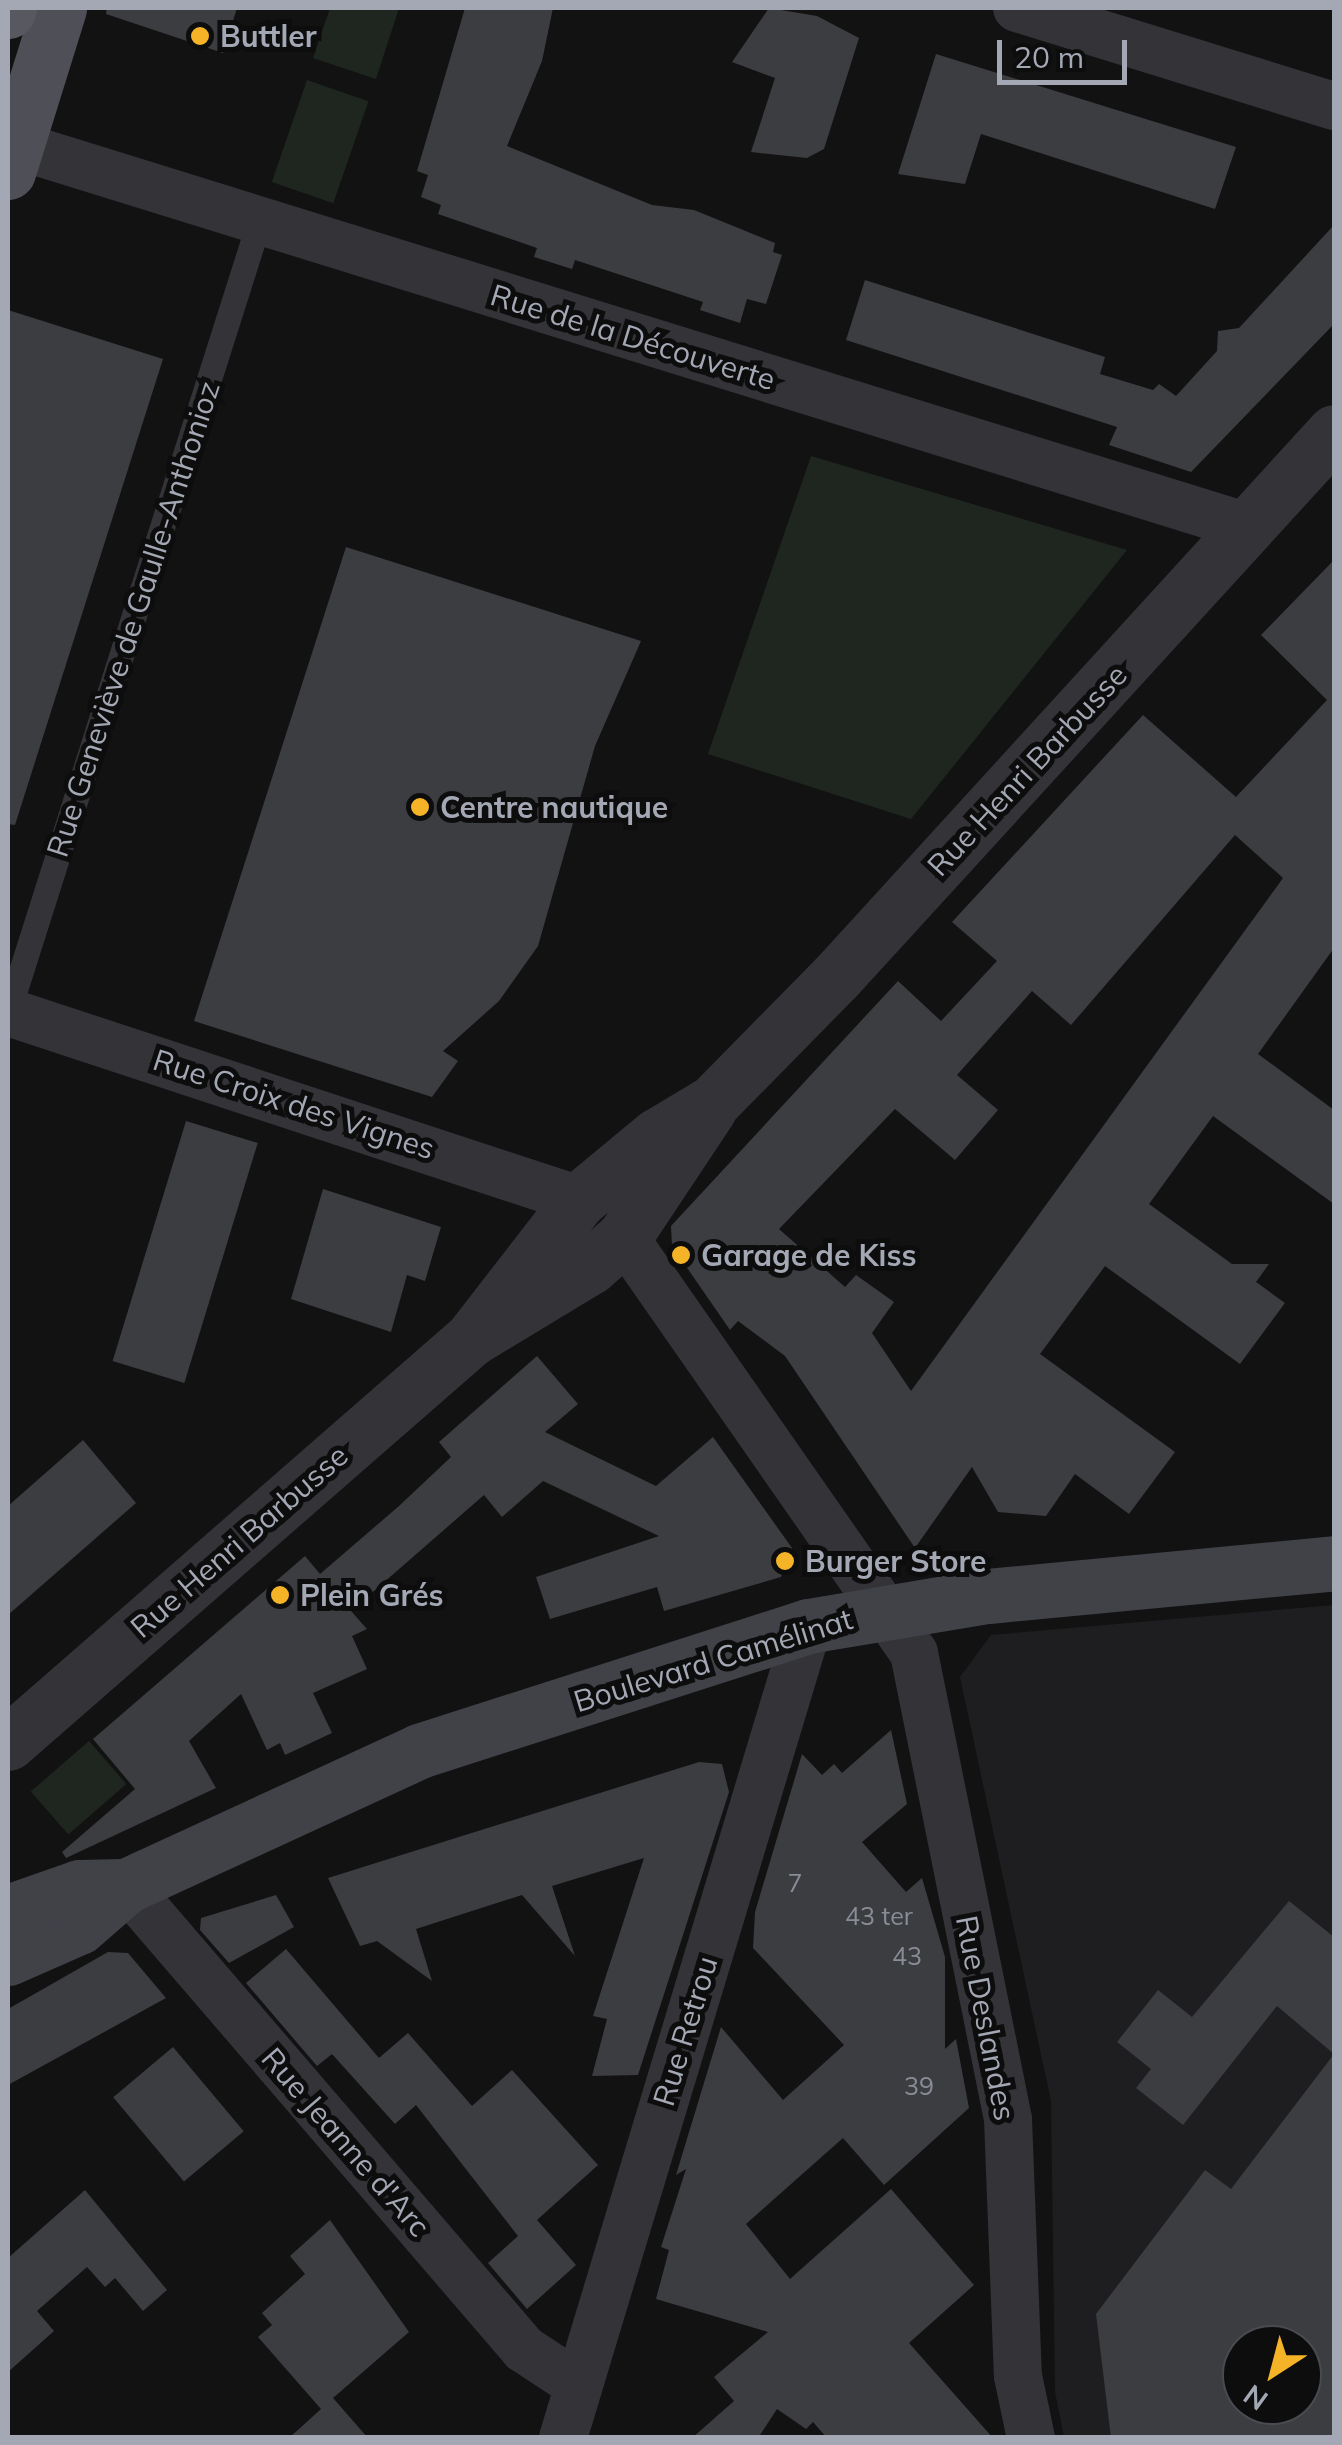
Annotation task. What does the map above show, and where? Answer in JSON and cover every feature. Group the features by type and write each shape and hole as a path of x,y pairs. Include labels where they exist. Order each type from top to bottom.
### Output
{"main road":[{"path":"12,158 59,8"},
{"name":"Boulevard Camélinat","path":"11,1934 79,1927 126,1886 419,1751 808,1626 888,1608 1334,1562"}],"street":[{"path":"1016,8 1334,106"},
{"path":"1106,8 1334,82"},
{"name":"Rue de la Découverte","path":"12,158 258,225 1251,528"},
{"name":"Rue Henri Barbusse","path":"8,1744 472,1339 590,1268 624,1237 713,1102 1251,528 1334,432"},
{"name":"Rue Croix des Vignes","path":"8,1012 578,1200"},
{"name":"Rue Henri Barbusse","path":"472,1339 578,1200 656,1136 713,1102"},
{"path":"578,1200 624,1237 888,1608"},
{"name":"Rue Deslandes","path":"888,1608 914,1652 1008,2118 1018,2376 1031,2438"},
{"name":"Rue Retrou","path":"562,2438 808,1626"},
{"name":"Rue Jeanne d'Arc","path":"126,1886 524,2349 577,2384"}],"lane":[{"name":"Rue Geneviève de Gaulle-Anthonioz","path":"8,1012 258,225"}],"shaded area":[{"path":"330,8 399,8 376,79 313,58"},
{"path":"307,80 368,101 333,203 272,182"},
{"path":"811,456 1127,550 911,819 708,754"},
{"path":"1334,1605 1334,2437 1064,2437 1055,2392 1051,2101 960,1677 991,1635"},
{"path":"89,1741 126,1784 68,1835 31,1792"}],"building":[{"name":"Buttler","path":"107,8 237,8 223,53 106,14"},
{"path":"465,8 553,8 542,61 507,146 652,205 694,210 775,243 773,252 782,255 766,304 747,299 740,323 700,310 703,302 575,260 572,269 534,257 537,248 438,214 441,205 421,197 428,175 417,171"},
{"path":"769,8 817,16 859,38 824,149 807,158 751,152 775,78 732,62"},
{"path":"936,54 1236,147 1215,209 981,134 965,184 898,174"},
{"path":"1334,225 1334,324 1191,472 1109,445 1117,427 846,340 865,280 1105,357 1100,374 1153,390 1159,384 1176,396 1217,351 1218,331 1239,328"},
{"path":"8,310 163,359 15,825 8,824"},
{"name":"Centre nautique","path":"346,547 641,641 595,746 538,946 499,1001 443,1051 458,1061 432,1097 194,1021"},
{"path":"1334,560 1334,948 1258,1054 1334,1110 1334,1204 1213,1116 1149,1204 1232,1264 1269,1264 1256,1282 1285,1303 1240,1364 1105,1266 1040,1354 1175,1452 1129,1514 1075,1474 1046,1516 998,1512 972,1467 915,1548 785,1356 738,1321 730,1330 672,1246 671,1226 898,981 941,1021 997,961 952,922 1143,715 1236,797 1327,700 1261,635","holes":["1235,835 1283,878 911,1391 872,1333 894,1302 856,1275 845,1287 779,1229 895,1109 955,1160 998,1110 957,1075 1032,991 1071,1025"]},
{"path":"186,1121 258,1143 184,1383 113,1361"},
{"path":"323,1189 441,1227 425,1281 407,1275 391,1332 291,1299"},
{"path":"537,1356 578,1404 545,1432 656,1486 713,1437 792,1548 781,1577 664,1611 657,1587 550,1619 536,1577 659,1536 543,1481 502,1517 484,1495 351,1611 367,1629 352,1636 367,1669 313,1693 332,1733 285,1755 280,1743 267,1750 241,1694 189,1741 216,1788 66,1858 62,1852 135,1789 93,1739 305,1556 320,1574 399,1506 451,1457 439,1442"},
{"path":"83,1440 136,1503 8,1615 8,1506"},
{"path":"891,1730 907,1804 862,1842 906,1892 922,1878 945,1957 945,2049 956,2039 969,2108 884,2185 843,2138 746,2224 790,2279 891,2189 974,2285 909,2343 993,2438 827,2438 813,2422 806,2429 777,2409 758,2438 692,2438 734,2401 714,2377 768,2332 656,2299 669,2250 661,2247 686,2169 676,2175 721,2027 783,2100 844,2045 753,1948 755,1912 802,1754 822,1775 834,1764 842,1773"},
{"path":"699,1762 722,1764 729,1792 638,2075 592,2076 607,2019 593,2016 644,1858 552,1886 575,1956 522,1895 416,1929 432,1981 377,1941 360,1946 328,1878"},
{"path":"276,1895 294,1927 229,1963 200,1930 201,1918"},
{"path":"1289,1901 1334,1937 1334,2054 1277,2006 1183,2125 1136,2088 1151,2069 1117,2042 1158,1990 1192,2017"},
{"path":"286,1949 379,2058 408,2033 472,2106 512,2070 598,2165 537,2220 576,2265 527,2309 488,2263 518,2236 416,2105 395,2124 332,2054 317,2066 246,1983"},
{"path":"108,1952 128,1953 166,1998 8,2085 8,2009"},
{"path":"173,2047 244,2131 184,2181 113,2097"},
{"path":"1334,2054 1334,2438 1111,2438 1096,2314 1205,2170 1231,2189"},
{"path":"85,2190 167,2290 143,2311 115,2278 105,2287 87,2267 37,2311 54,2331 8,2372 8,2258"},
{"path":"330,2220 409,2332 333,2398 368,2438 289,2438 321,2409 258,2337 272,2325 262,2313 305,2274 290,2256"}],"place":[{"name":"Buttler","path":"200,36"},
{"name":"Centre nautique","path":"420,807"},
{"name":"Garage de Kiss","path":"681,1255"},
{"name":"Burger Store","path":"785,1561"},
{"name":"Plein Grés","path":"280,1595"}]}
